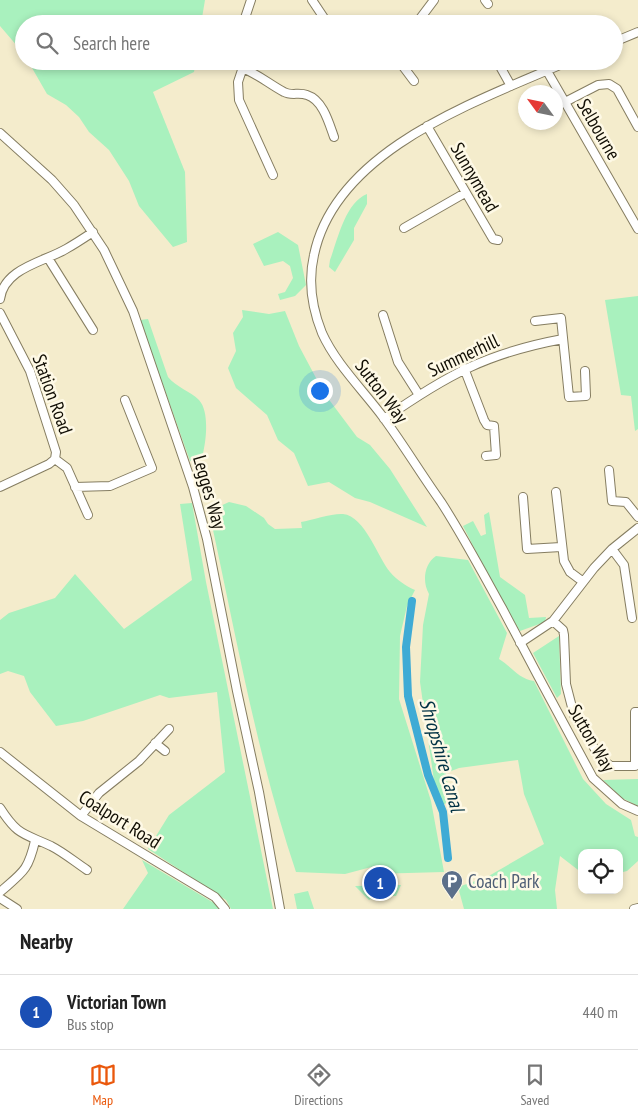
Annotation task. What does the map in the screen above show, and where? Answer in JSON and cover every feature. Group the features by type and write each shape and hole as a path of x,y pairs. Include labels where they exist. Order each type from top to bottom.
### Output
{"street":[{"path":"246,15 251,0"},
{"path":"312,0 322,15"},
{"path":"423,15 434,0"},
{"path":"623,38 638,32"},
{"path":"242,70 238,82 239,100 273,175"},
{"path":"252,70 285,93 307,94 314,99 326,116 334,137"},
{"path":"406,70 414,81"},
{"path":"502,70 511,86"},
{"name":"Sutton Way","path":"547,71 427,126 370,165 338,198 321,228 310,275 313,299 323,334 334,354 384,419 458,528 593,778 622,804 638,811"},
{"name":"Selbourne","path":"547,71 638,229"},
{"path":"565,102 598,86 609,84 617,89 638,127"},
{"name":"Sunnymead","path":"427,126 493,239 498,240"},
{"name":"Legges Way","path":"0,133 52,180 93,232 130,303 201,514 236,691 260,792 280,909"},
{"path":"404,228 465,193"},
{"path":"0,296 6,282 22,270 66,250 93,232"},
{"path":"48,258 93,330"},
{"name":"Station Road","path":"0,313 30,371 54,444 55,459 40,470 0,487"},
{"path":"383,314 398,362 419,395"},
{"path":"535,321 561,318 569,397 586,396 585,371"},
{"name":"Summerhill","path":"384,419 464,368 500,353 563,338"},
{"path":"464,368 484,420 487,425 494,426 496,455 486,456"},
{"path":"75,487 110,486 152,468 126,415 125,400"},
{"path":"55,459 67,468 88,515"},
{"path":"608,470 612,501 626,502 638,517"},
{"path":"556,492 561,547 566,567 582,581"},
{"path":"523,497 527,550 561,547"},
{"path":"520,643 553,621 582,581 612,549 638,528"},
{"path":"612,549 624,565 632,618"},
{"path":"553,621 563,630 568,698 574,715 600,759 612,766 635,766 635,712 638,712"},
{"path":"81,816 99,793 139,761 169,729"},
{"path":"155,744 165,751"},
{"name":"Coalport Road","path":"0,752 81,816 215,897 225,909"},
{"path":"0,808 12,827 52,847 86,870"},
{"path":"0,892 21,876 30,860 35,840"},
{"path":"0,898 17,909"},
{"path":"634,909 638,908"}],"green space":[{"path":"0,0 205,0 202,15 15,15 15,44 0,26"},
{"path":"33,70 194,70 194,72 153,92 185,172 187,242 173,247 139,206 129,181 109,150 89,132 79,117 66,105 47,94"},
{"path":"367,194 367,204 354,228 354,240 335,272 329,267 330,260 343,222 353,205"},
{"path":"278,232 298,245 306,285 295,296 280,300 278,294 285,292 293,278 290,266 283,261 264,266 253,244"},
{"path":"638,296 638,429 635,431 631,396 621,395 605,300"},
{"path":"242,310 269,314 285,311 299,346 324,393 357,437 370,445 390,469 427,527 370,502 355,498 329,482 308,486 294,453 278,440 267,415 236,388 228,368 236,351 233,333 243,317"},
{"path":"148,319 168,377 199,400 205,412 205,444 202,457 190,461 140,320"},
{"path":"229,502 246,506 264,518 275,529 302,528 301,522 334,515 343,514 351,516 370,538 390,572 415,590 407,606 400,636 399,699 431,801 444,872 372,874 375,866 345,874 296,872 282,828 259,740 210,516 216,508"},
{"path":"192,503 206,582 273,909 231,909 226,900 148,849 169,815 225,772 217,692 169,698 160,695 83,721 56,726 30,692 24,676 8,671 0,674 0,620 9,613 55,598 75,574 124,629 192,580 180,504"},
{"path":"489,512 500,577 525,595 529,618 546,617 545,622 520,631 503,605 463,526 473,521 481,536 486,534 484,515"},
{"path":"436,556 468,560 507,633 499,659 520,675 534,681 583,779 606,804 631,820 635,836 638,837 638,861 627,871 623,872 623,849 578,849 578,870 560,856 555,890 557,909 464,909 458,887 487,877 544,844 524,794 518,760 459,768 446,773 450,800 438,809 420,682 423,625 429,594 425,584 425,574 432,559"},
{"path":"559,636 561,694 557,698 533,653"},
{"path":"638,779 638,806 622,798 603,780"},
{"path":"142,860 214,903 220,909 123,909 148,873"},
{"path":"401,885 396,896 375,896 369,900 355,886"},
{"path":"308,891 314,909 297,909 294,894"}],"waterway":[{"name":"Shropshire Canal","path":"412,601 406,647 408,696 428,775 443,812 448,858"}],"place":[{"name":"Victorian Town","path":"380,883"},
{"name":"Coach Park","path":"452,900"}]}
